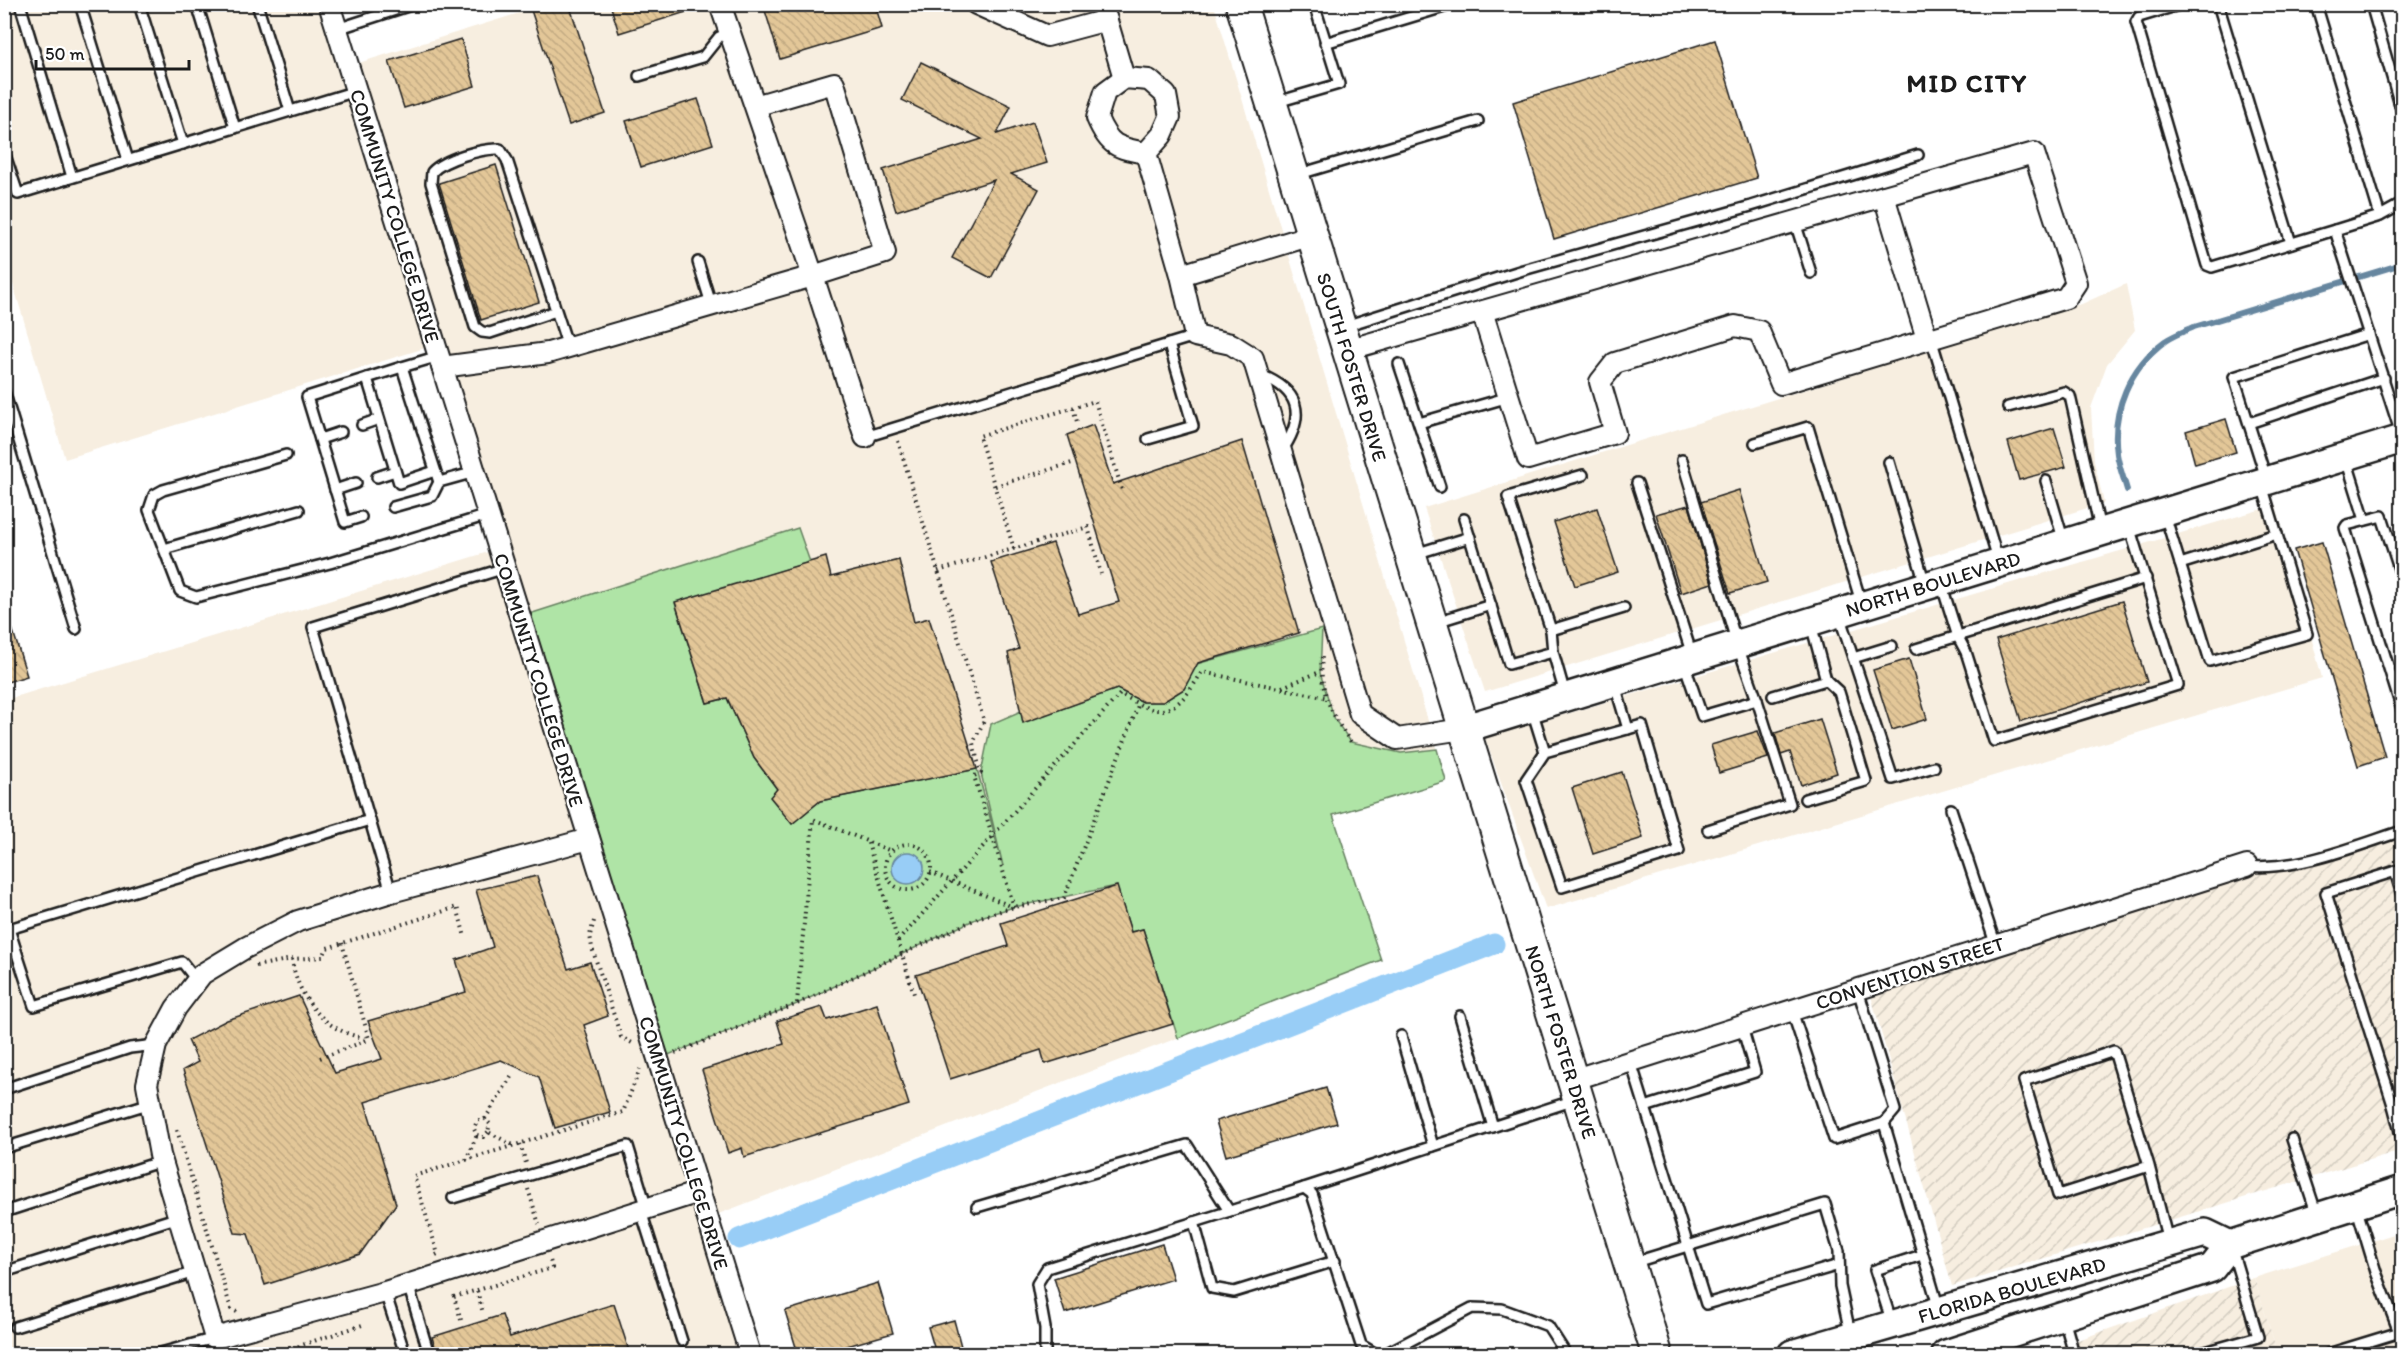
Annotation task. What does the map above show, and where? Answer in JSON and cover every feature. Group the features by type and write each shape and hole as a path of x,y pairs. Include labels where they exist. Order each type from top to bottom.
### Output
{"main road":[{"name":"SOUTH FOSTER DRIVE","path":"1241,4 1463,729"},
{"name":"NORTH FOSTER DRIVE","path":"1463,729 1657,1354"}],"street":[{"name":"COMMUNITY COLLEGE DRIVE","path":"329,4 589,839 650,1061 699,1192 750,1354"},
{"path":"720,4 813,276 865,437"},
{"path":"976,4 1047,36 1105,12 1124,78"},
{"path":"1124,78 1149,80 1166,95 1170,117 1162,135 1146,153 1126,150 1106,138 1097,118 1105,92 1124,78"},
{"path":"440,362 548,353 712,307 885,253 834,83 755,106"},
{"path":"1146,153 1181,275 1195,336 1231,344 1253,358 1360,714 1397,739 1463,729"},
{"path":"1343,339 1482,311 2034,153 2076,283 2066,298 1781,384 1759,331 1735,326 1615,363 1600,382 1615,433 1528,459 1482,311"},
{"path":"1884,196 1929,339"},
{"path":"1181,275 1312,235"},
{"name":"NORTH BOULEVARD","path":"1463,729 2403,438"},
{"path":"589,839 391,892 298,921 244,948 202,974 176,1008 156,1045 147,1084 162,1161 215,1338 385,1292 699,1192"},
{"name":"CONVENTION STREET","path":"1575,1090 1631,1062 2247,866"},
{"path":"2230,1245 2403,1190"},
{"name":"FLORIDA BOULEVARD","path":"1792,1354 2205,1233 2230,1245 2212,1268 1960,1352"}],"lane":[{"path":"20,4 72,177"},
{"path":"80,4 128,160"},
{"path":"139,4 183,144"},
{"path":"197,4 235,128"},
{"path":"257,4 290,111"},
{"path":"337,29 414,4"},
{"path":"1271,103 1339,84 1314,4"},
{"path":"1325,43 1454,4"},
{"path":"2182,4 2139,17 2136,22 2208,264 2212,267 2335,230 2380,216 2403,204"},
{"path":"2218,4 2291,243"},
{"path":"2316,4 2380,216"},
{"path":"2371,4 2403,112"},
{"path":"639,76 703,57 718,37 730,32"},
{"path":"4,152 18,194 356,91"},
{"path":"1294,176 1478,121"},
{"path":"556,311 490,333 482,332 475,327 431,183 432,172 438,165 488,148 500,149 507,160 568,347"},
{"path":"1343,339 1523,270 1758,204 1918,155"},
{"path":"1795,222 1810,273"},
{"path":"2335,230 2403,438"},
{"path":"698,262 712,307"},
{"path":"2164,512 2210,661 2307,634 2277,534 2235,377 2369,334"},
{"path":"865,437 1195,336"},
{"path":"1929,339 1999,563"},
{"path":"1148,439 1193,426 1169,344"},
{"path":"361,517 345,522 307,397 402,367 440,362"},
{"path":"1399,364 1440,487"},
{"path":"393,507 432,496 439,482 402,367"},
{"path":"1257,374 1275,380 1290,392 1296,407 1295,426 1281,453"},
{"path":"367,378 399,483 435,471"},
{"path":"2249,423 2384,378"},
{"path":"4,391 76,629"},
{"path":"2008,407 2064,392 2070,396 2101,532"},
{"path":"1419,423 1509,397"},
{"path":"362,425 379,419"},
{"path":"1755,443 1808,427 1850,609 1853,658 1893,779 1934,767"},
{"path":"320,439 341,432"},
{"path":"286,456 163,490 154,495 149,510 180,591 196,597 330,563 488,515"},
{"path":"2345,456 2365,520"},
{"path":"1682,460 1737,644 1790,804 1708,830"},
{"path":"1889,462 1933,584 1966,652 1994,741 2178,685 2128,523"},
{"path":"377,477 395,471"},
{"path":"439,482 474,472"},
{"path":"1566,697 1553,652 1551,630 1508,497 1583,475"},
{"path":"2046,481 2064,543"},
{"path":"335,490 356,483"},
{"path":"1637,483 1688,659 1702,716 1757,700"},
{"path":"164,549 299,510"},
{"path":"2403,578 2383,516 2347,525 2345,528 2403,710"},
{"path":"1464,519 1509,664 1553,652"},
{"path":"2180,564 2277,534"},
{"path":"1410,555 1470,537"},
{"path":"391,892 313,627 505,568"},
{"path":"1916,649 2146,578"},
{"path":"1431,624 1491,605"},
{"path":"1551,630 1624,608"},
{"path":"1805,799 1866,781 1839,692 1826,680 1810,622"},
{"path":"1853,658 1892,646"},
{"path":"1773,696 1826,680"},
{"path":"1614,682 1628,729"},
{"path":"1531,708 1545,752"},
{"path":"1642,725 1679,851 1562,887 1526,780 1545,752 1642,725"},
{"path":"1951,809 1996,946"},
{"path":"197,981 182,962 34,1006 9,929 370,820"},
{"path":"2247,866 2262,868 2301,861 2403,831"},
{"path":"2403,895 2399,870 2326,893 2398,1103 2403,1140"},
{"path":"1792,1011 1833,1139 1884,1123 1894,1110 1858,990"},
{"path":"1460,1016 1493,1127"},
{"path":"1645,1107 1755,1072 1742,1027"},
{"path":"1401,1036 1434,1146"},
{"path":"4,1089 130,1048 156,1045"},
{"path":"2149,1166 2058,1195 2024,1081 2114,1051 2149,1166 2169,1243"},
{"path":"1631,1062 1706,1304 1839,1265"},
{"path":"1045,1354 1045,1328 1037,1284 1047,1268 1493,1127 1575,1090"},
{"path":"4,1148 151,1103"},
{"path":"1884,1123 1940,1311"},
{"path":"2292,1139 2317,1217"},
{"path":"977,1207 1186,1145 1229,1211"},
{"path":"453,1198 627,1146 682,1341"},
{"path":"4,1212 162,1161"},
{"path":"1304,1188 1312,1194 1361,1345 1376,1354"},
{"path":"1630,1264 1825,1204 1839,1251 1840,1286 1851,1337"},
{"path":"2328,1354 2401,1336 2376,1272 2356,1205"},
{"path":"4,1272 179,1217"},
{"path":"1194,1222 1212,1288 1234,1292 1335,1261"},
{"path":"2199,1354 2258,1337 2230,1245"},
{"path":"1893,1325 1875,1270 1922,1255"},
{"path":"15,1327 195,1272"},
{"path":"408,1284 429,1354"},
{"path":"385,1292 405,1354"},
{"path":"1385,1354 1472,1308 1502,1309 1548,1326 1566,1354"},
{"path":"2063,1317 2074,1354"},
{"path":"157,1354 215,1338"}],"path":[{"path":"1014,549 979,436 1095,401 1122,490"},
{"path":"1072,408 1078,425"},
{"path":"898,441 984,721 973,743 981,773 974,776 1014,907"},
{"path":"994,486 1072,463"},
{"path":"938,571 1088,527 1101,574"},
{"path":"898,941 1120,694 1152,710 1169,708 1186,696 1202,672 1328,698"},
{"path":"1280,688 1320,672"},
{"path":"427,1258 438,1254 414,1176 623,1112 650,1061 693,1048 797,1004 980,917 1014,907 1064,898 1139,703"},
{"path":"797,1004 813,819 891,851"},
{"path":"868,843 914,994"},
{"path":"879,877 885,871 887,857 891,851 904,845 919,847 929,858 930,872 922,885 907,891 893,885 885,871"},
{"path":"930,872 1014,907"},
{"path":"247,971 256,966 292,959 323,957 327,948 457,907 465,937"},
{"path":"595,916 590,935 592,948 621,1037 639,1047 650,1061"},
{"path":"342,943 369,1040"},
{"path":"292,959 294,973 303,993 316,1011 340,1031 369,1040"},
{"path":"320,1058 369,1040"},
{"path":"485,1119 490,1124 488,1132 483,1137 477,1135 474,1129 477,1121 485,1119 511,1077"},
{"path":"176,1125 231,1309 242,1315"},
{"path":"488,1132 514,1146"},
{"path":"466,1160 477,1135"},
{"path":"477,1291 483,1313"},
{"path":"275,1354 362,1326"}],"shaded area":[{"path":"5,5 329,5 349,66 545,5 1214,5 1446,781 1333,815 1381,960 708,1218 750,1354 5,1354 5,700 498,549 435,345 65,459 5,257"},
{"path":"2126,284 2135,330 2107,364 2091,408 2094,461 2104,503 1485,692 1424,508 2084,303"},
{"path":"2276,505 2322,678 1546,909 1485,738"},
{"path":"2402,824 2402,1150 1952,1286 1871,996"},
{"path":"2397,1233 2402,1251 2402,1354 2278,1354 2254,1278"},
{"path":"2254,1278 2278,1354 2038,1354"}],"green space":[{"path":"798,528 810,562 675,603 707,703 727,698 754,758 777,789 771,797 792,824 820,801 977,769 1003,866 981,773 991,724 1021,711 1024,722 1117,689 1143,702 1163,702 1184,689 1193,665 1322,629 1320,673 1335,720 1351,742 1401,753 1437,749 1446,781 1333,815 1381,960 1178,1038 1143,929 1131,932 1116,886 1014,907 980,917 797,1004 658,1059 520,617"}],"water":[{"path":"908,852 920,856 924,868 920,880 908,884 896,880 892,868 896,856"}],"building":[{"path":"529,4 569,4 605,113 569,125"},
{"path":"610,4 699,4 699,8 619,33"},
{"path":"763,4 875,4 882,28 780,59"},
{"path":"461,39 475,86 404,108 389,61"},
{"path":"1715,40 1757,178 1554,239 1513,102"},
{"path":"921,62 1011,106 997,134 1033,122 1047,163 1011,174 1039,189 991,278 952,258 994,180 896,211 883,170 982,139 902,100"},
{"path":"698,99 713,144 641,167 626,121"},
{"path":"496,165 539,302 481,320 439,183"},
{"path":"2226,419 2236,452 2195,464 2186,431"},
{"path":"1093,425 1113,484 1242,441 1299,633 1198,663 1184,689 1163,702 1143,702 1117,689 1023,723 1008,653 1019,649 991,562 1053,543 1078,614 1119,602 1067,435"},
{"path":"2054,428 2066,467 2019,480 2008,442"},
{"path":"1739,490 1767,582 1730,593 1701,502"},
{"path":"1689,505 1712,583 1681,593 1656,514"},
{"path":"1597,508 1618,572 1575,586 1554,522"},
{"path":"2322,542 2385,757 2358,766 2294,550"},
{"path":"826,557 831,577 899,560 914,622 929,618 977,769 820,801 792,824 770,797 777,789 754,758 727,698 707,703 675,602"},
{"path":"2122,601 2147,682 2021,721 1996,640"},
{"path":"8,615 27,676 4,683 4,616"},
{"path":"1909,659 1927,719 1892,730 1873,670"},
{"path":"1820,719 1837,773 1801,785 1790,752 1781,755 1775,733"},
{"path":"1758,731 1768,758 1719,773 1711,745"},
{"path":"1622,772 1643,838 1593,854 1572,788"},
{"path":"537,876 568,969 590,962 608,1016 584,1025 610,1112 555,1128 539,1077 501,1060 365,1102 396,1204 360,1254 265,1285 248,1234 235,1233 183,1070 198,1062 188,1040 227,1020 299,996 335,1073 382,1059 368,1021 466,992 456,960 493,947 476,890"},
{"path":"1117,886 1131,932 1143,929 1173,1024 1045,1064 1041,1050 950,1079 916,975 1008,946 1001,923"},
{"path":"877,1004 909,1105 744,1157 742,1148 728,1153 702,1070 784,1044 777,1021 822,1007 827,1020"},
{"path":"1326,1088 1337,1123 1226,1156 1216,1121"},
{"path":"1162,1244 1173,1279 1065,1313 1054,1278"},
{"path":"878,1283 893,1333 819,1354 798,1354 785,1311"},
{"path":"614,1304 630,1354 437,1354 432,1337 502,1315 510,1337"},
{"path":"954,1320 963,1354 936,1354 928,1327"}],"waterway":[{"path":"2127,490 2117,454 2117,421 2120,406 2142,363 2165,341 2194,327 2402,264"},
{"path":"739,1239 1494,944"}],"district":[{"name":"MID CITY","path":"1967,83"}]}
